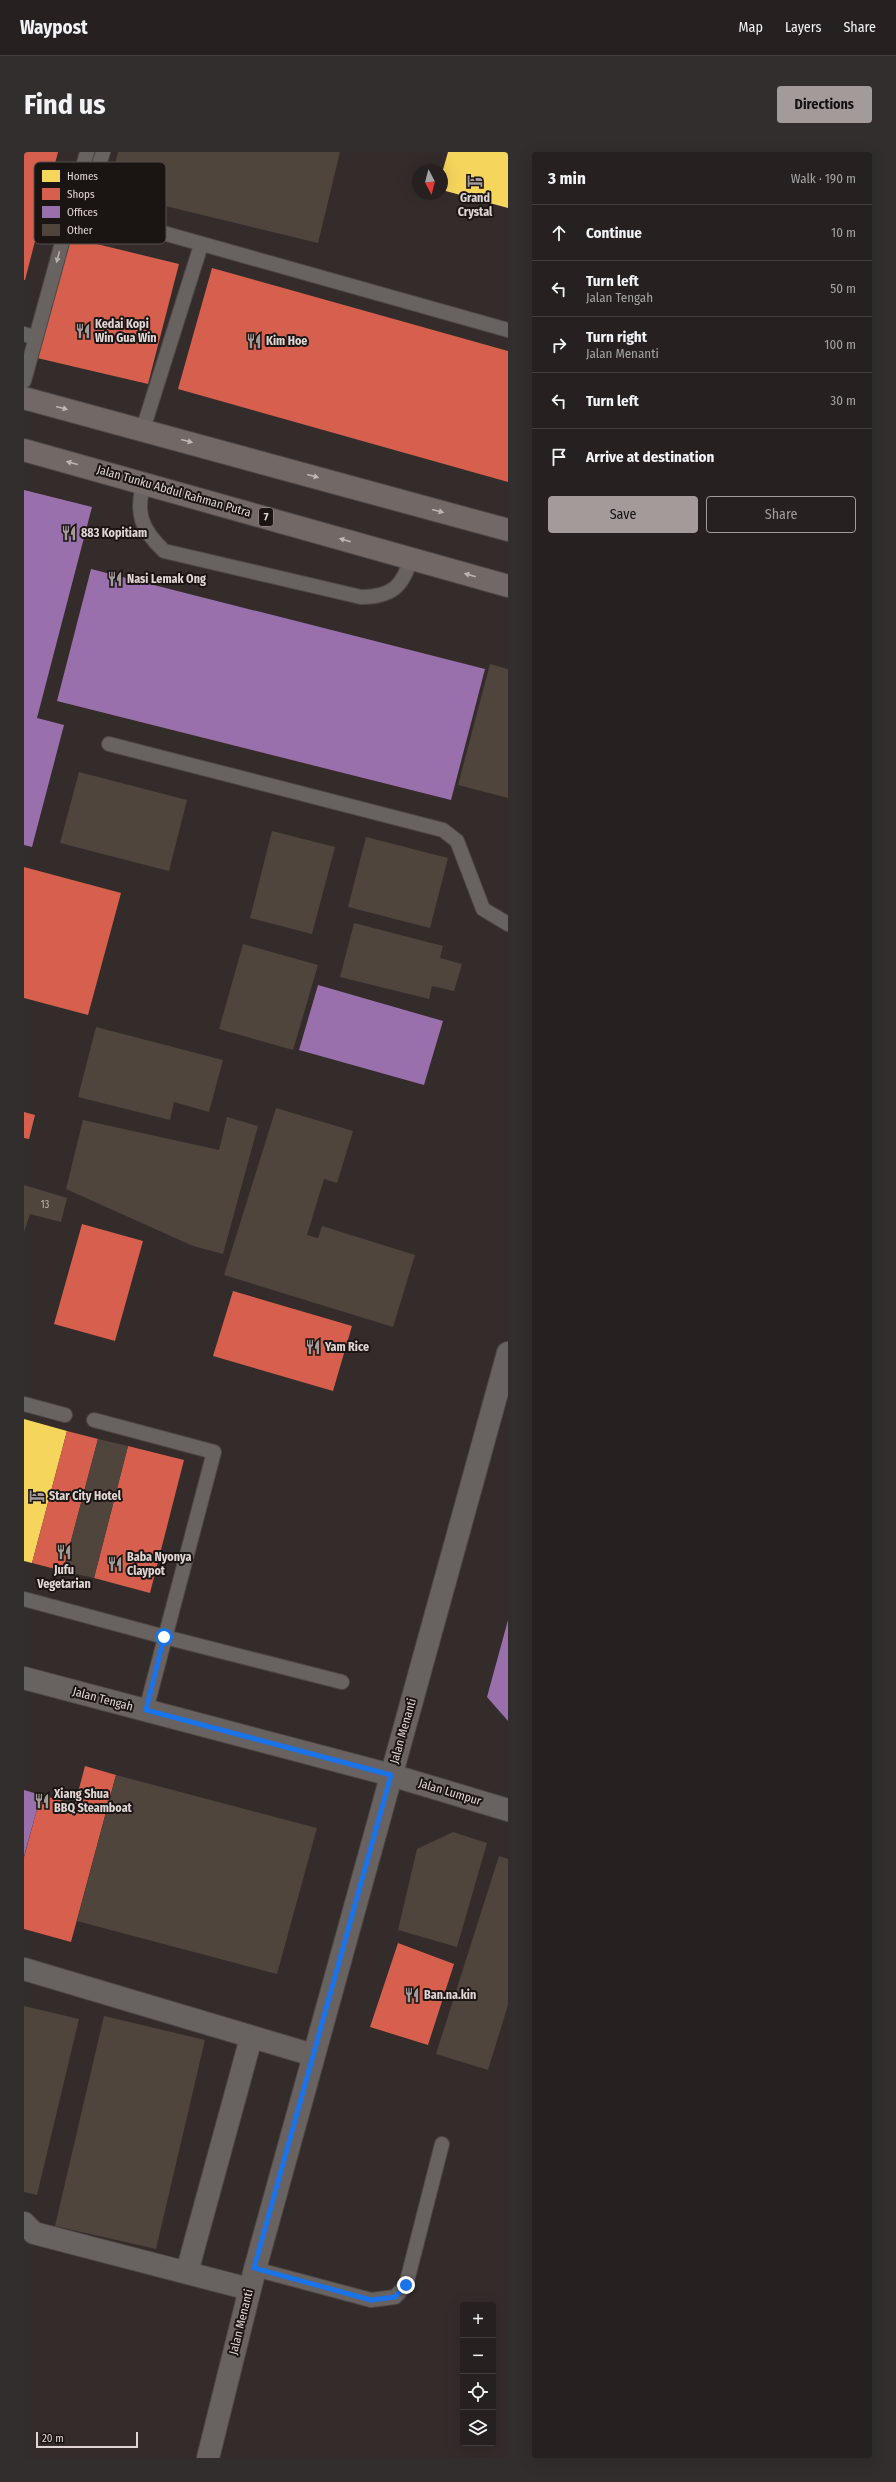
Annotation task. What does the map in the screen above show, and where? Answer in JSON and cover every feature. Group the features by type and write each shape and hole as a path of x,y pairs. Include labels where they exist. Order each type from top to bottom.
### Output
{"main road":[{"path":"24,398 143,429 508,530"},
{"name":"Jalan Tunku Abdul Rahman Putra","path":"24,450 144,482 508,586"}],"street":[{"name":"Jalan Menanti","path":"208,2458 252,2279 508,1353"},
{"name":"Jalan Tengah","path":"24,1678 391,1775"},
{"name":"Jalan Lumpur","path":"391,1775 508,1810"},
{"path":"24,1969 251,2038 313,2055"},
{"path":"187,2272 251,2038"},
{"path":"24,2223 34,2233 187,2272 252,2279"}],"lane":[{"path":"84,162 87,152"},
{"path":"101,162 104,152"},
{"path":"166,235 508,330"},
{"path":"24,381 30,336 58,244"},
{"path":"143,429 201,245"},
{"path":"144,482 138,501 140,514 149,534 164,551 361,597 381,595 399,585 406,577 411,558"},
{"path":"109,744 443,830 457,841 483,909 508,924"},
{"path":"24,1404 65,1415"},
{"path":"94,1420 214,1452 146,1710"},
{"path":"24,1599 164,1637 342,1682"},
{"path":"252,2279 371,2300 395,2297 406,2285 442,2144"}],"building: Homes":[{"name":"Grand Crystal","path":"448,152 508,152 508,208 448,192 448,164 445,164"},
{"name":"Star City Hotel","path":"24,1419 67,1431 32,1563 24,1561"}],"building: Shops":[{"path":"24,152 58,152 55,162 34,162 34,244 24,280"},
{"path":"66,244 97,244 179,264 148,384 37,358"},
{"path":"212,268 508,351 508,482 178,389"},
{"path":"24,867 121,893 88,1015 24,998"},
{"path":"24,1112 35,1115 29,1139 24,1138"},
{"path":"82,1224 143,1241 115,1341 54,1324"},
{"path":"233,1291 352,1326 333,1391 213,1356"},
{"path":"67,1431 98,1439 63,1571 32,1563"},
{"path":"128,1446 184,1460 150,1593 94,1578"},
{"path":"85,1766 116,1775 71,1942 24,1929 24,1857 41,1795 75,1804"},
{"name":"Ban.na.kin","path":"398,1943 454,1964 428,2045 370,2027"}],"building: Offices":[{"path":"24,490 92,507 37,718 64,725 32,847 24,845"},
{"path":"91,569 485,669 451,800 57,701"},
{"path":"318,985 443,1021 424,1085 299,1050"},
{"path":"508,1620 508,1721 487,1697"},
{"path":"24,1790 41,1795 24,1856"}],"building: Other":[{"path":"118,152 340,152 318,243 166,206 166,162 116,162"},
{"path":"490,664 508,669 508,798 458,785"},
{"path":"79,772 187,800 169,871 60,843"},
{"path":"272,831 335,847 312,934 250,918"},
{"path":"366,837 448,858 430,928 348,907"},
{"path":"354,923 443,946 440,958 462,964 454,991 432,986 429,999 340,977"},
{"path":"243,944 318,965 293,1050 219,1029"},
{"path":"96,1027 223,1060 209,1112 174,1102 170,1120 78,1097"},
{"path":"276,1108 353,1131 337,1183 324,1179 307,1235 318,1238 322,1226 415,1255 393,1327 224,1275"},
{"path":"227,1117 258,1126 223,1254 193,1246 66,1189 83,1120 219,1150"},
{"path":"24,1185 67,1198 61,1222 30,1214 24,1232"},
{"path":"98,1439 128,1446 94,1578 63,1571"},
{"path":"116,1775 317,1828 277,1974 77,1921"},
{"path":"453,1832 487,1843 457,1947 398,1930 417,1849"},
{"path":"499,1856 508,1859 508,2005 488,2070 436,2054"},
{"path":"24,2006 79,2019 37,2195 24,2192"},
{"path":"104,2016 205,2040 156,2249 55,2226"}],"place":[{"name":"Grand Crystal","path":"475,181"},
{"name":"Kedai Kopi Win Gua Win","path":"83,331"},
{"name":"Kim Hoe","path":"254,341"},
{"name":"883 Kopitiam","path":"69,533"},
{"name":"Nasi Lemak Ong","path":"115,579"},
{"name":"Yam Rice","path":"313,1347"},
{"name":"Star City Hotel","path":"37,1496"},
{"name":"Jufu Vegetarian","path":"64,1552"},
{"name":"Baba Nyonya Claypot","path":"115,1564"},
{"name":"Xiang Shua BBQ Steamboat","path":"42,1801"},
{"name":"Ban.na.kin","path":"412,1995"}],"route":[{"path":"164,1637 146,1710 391,1775 254,2268 371,2300 395,2297 406,2285"}]}
